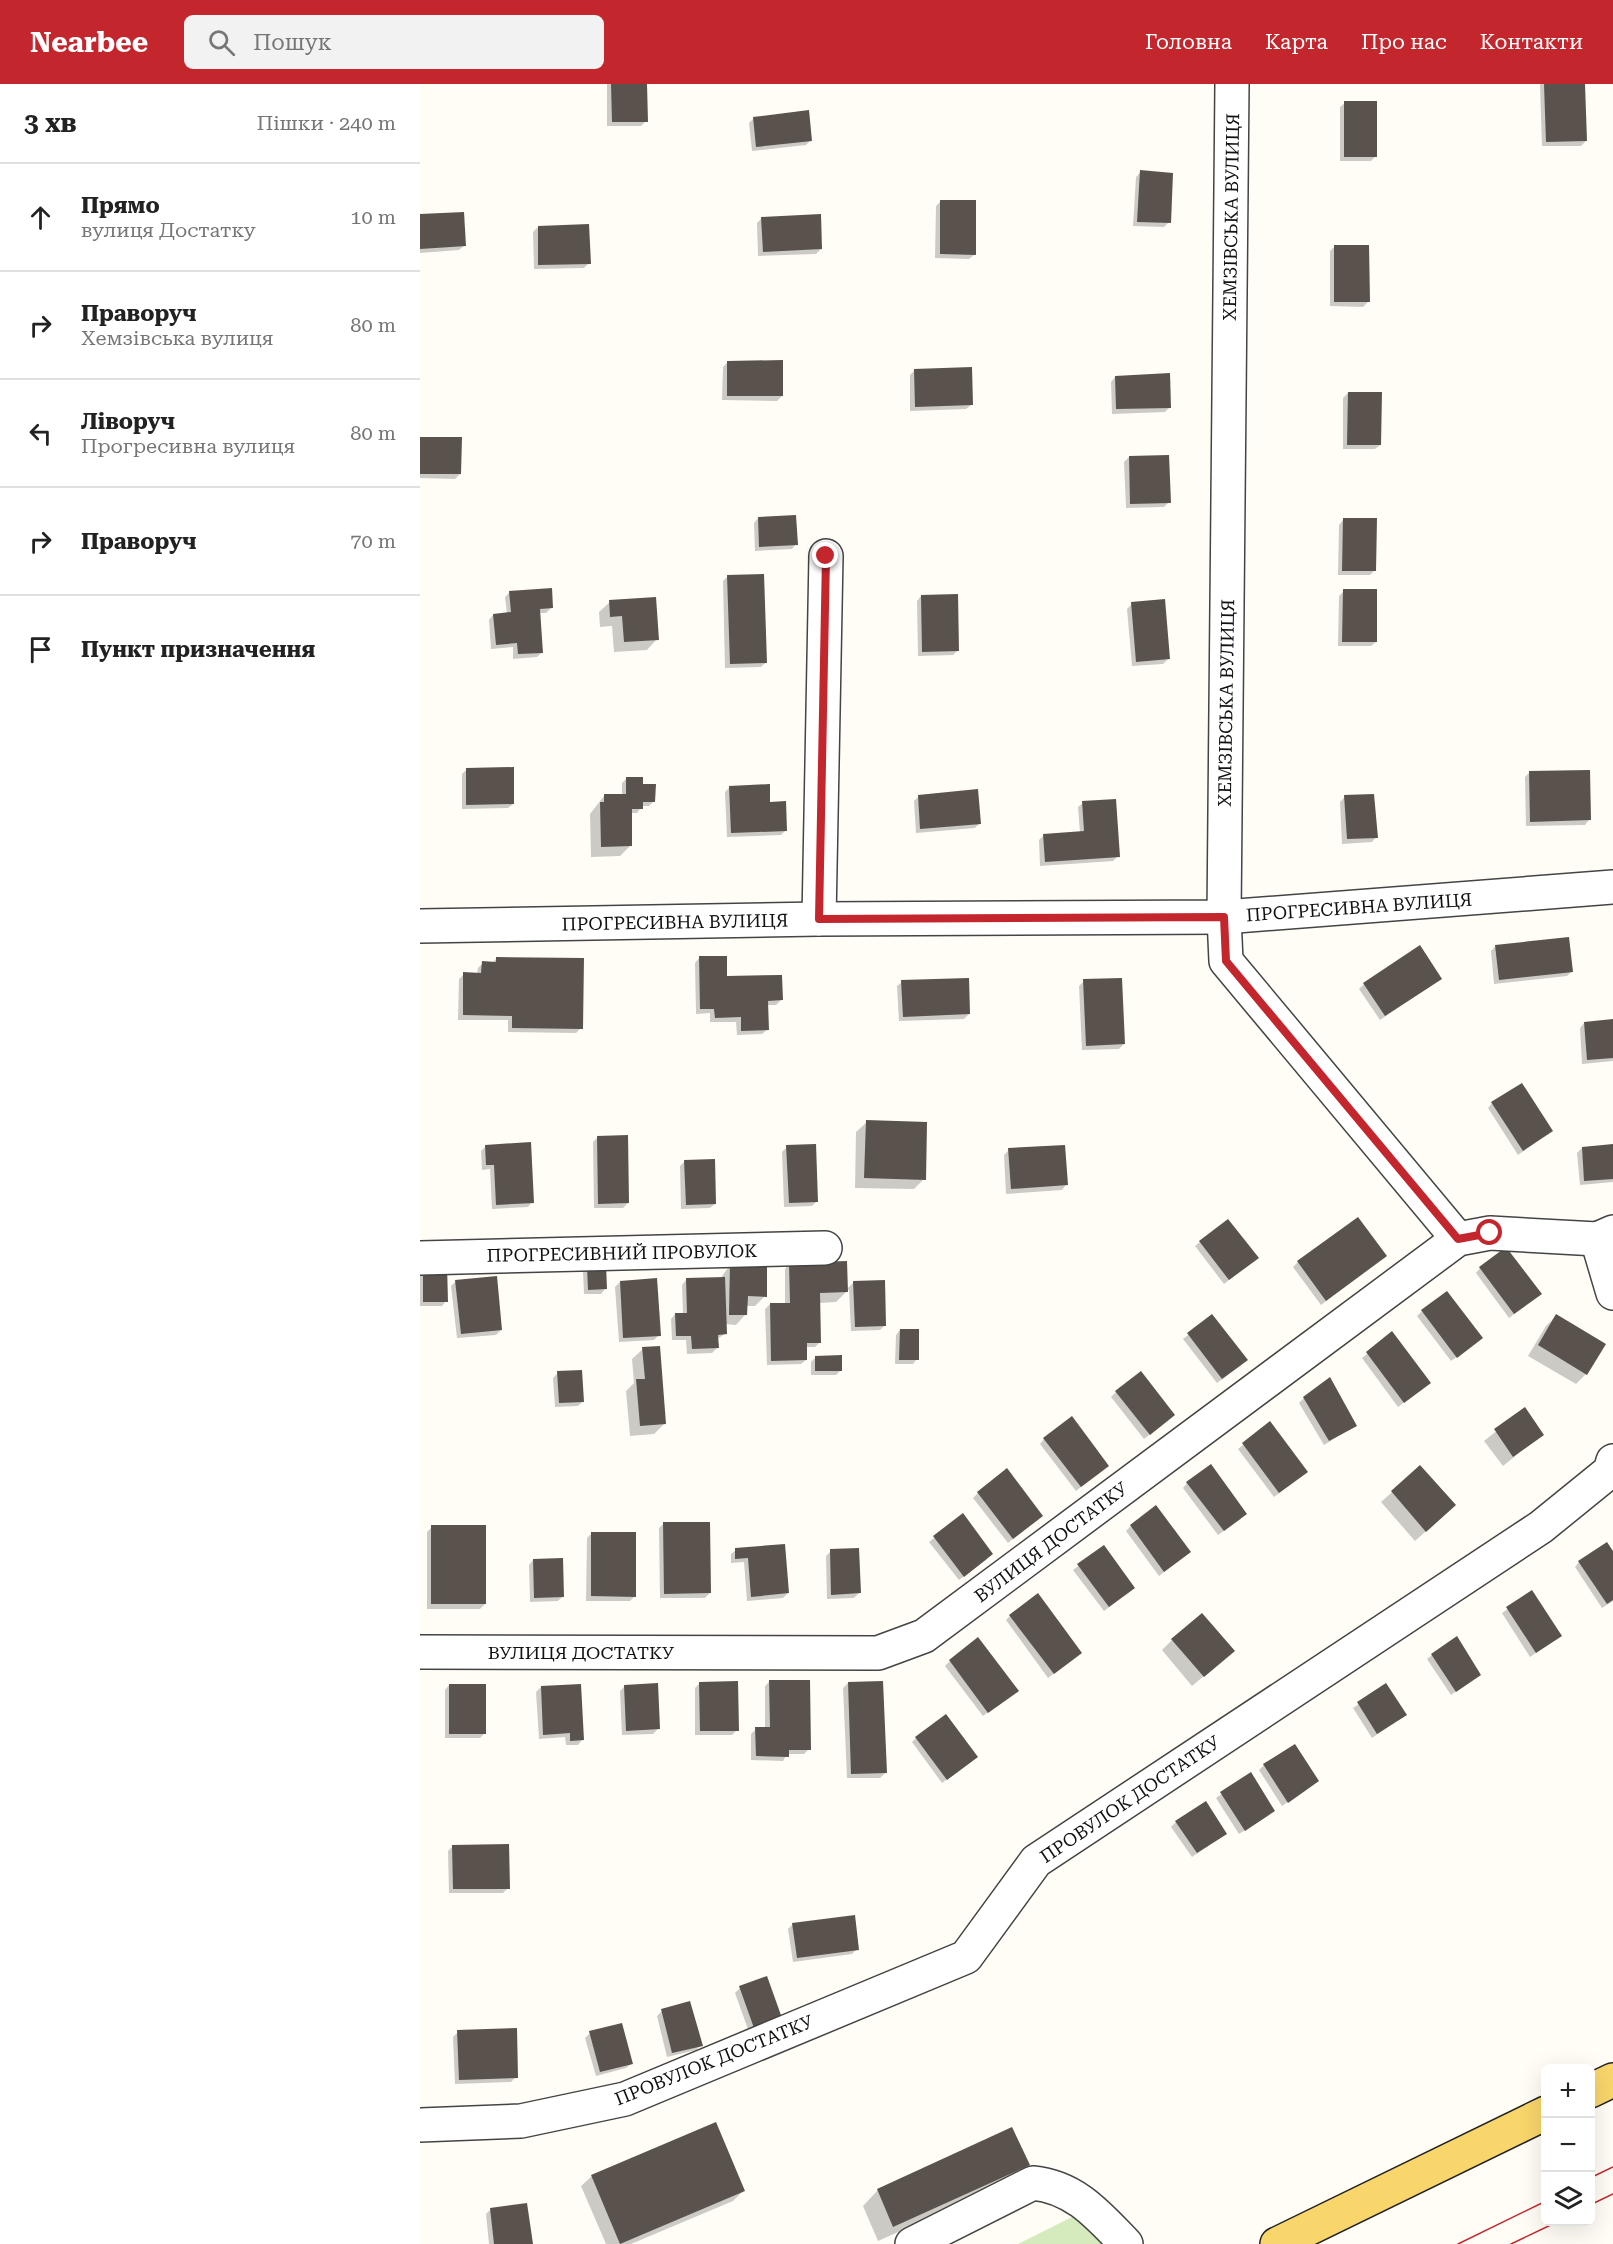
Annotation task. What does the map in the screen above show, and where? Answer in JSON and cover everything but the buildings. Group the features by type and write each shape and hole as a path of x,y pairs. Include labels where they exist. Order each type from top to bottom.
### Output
{"main road":[{"path":"1595,2089 1613,2080"},
{"path":"1277,2244 1541,2115"}],"street":[{"name":"ХЕМЗІВСЬКА ВУЛИЦЯ","path":"1232,84 1224,917 1226,961 1458,1239"},
{"path":"819,919 826,556"},
{"name":"ПРОГРЕСИВНА ВУЛИЦЯ","path":"420,926 819,919 1224,917 1613,887"},
{"name":"ВУЛИЦЯ ДОСТАТКУ","path":"420,1652 878,1653 924,1636 1458,1239 1490,1233 1605,1235"},
{"path":"1605,1235 1613,1293"},
{"name":"ПРОГРЕСИВНИЙ ПРОВУЛОК","path":"420,1258 825,1248"},
{"name":"ПРОВУЛОК ДОСТАТКУ","path":"420,2125 521,2121 625,2098 966,1957 1036,1861 1541,1527 1610,1471 1613,1461"},
{"path":"912,2244 1033,2183 1045,2184 1070,2193 1101,2216 1126,2244"}],"green space":[{"path":"1090,2208 1126,2244 1018,2244"}],"tram line":[{"path":"1595,2176 1613,2167"},
{"path":"1595,2203 1613,2194"},
{"path":"1458,2244 1541,2203"},
{"path":"1511,2244 1549,2226"}],"route":[{"path":"826,556 819,919 1224,917 1226,961 1458,1239 1490,1233"}]}
